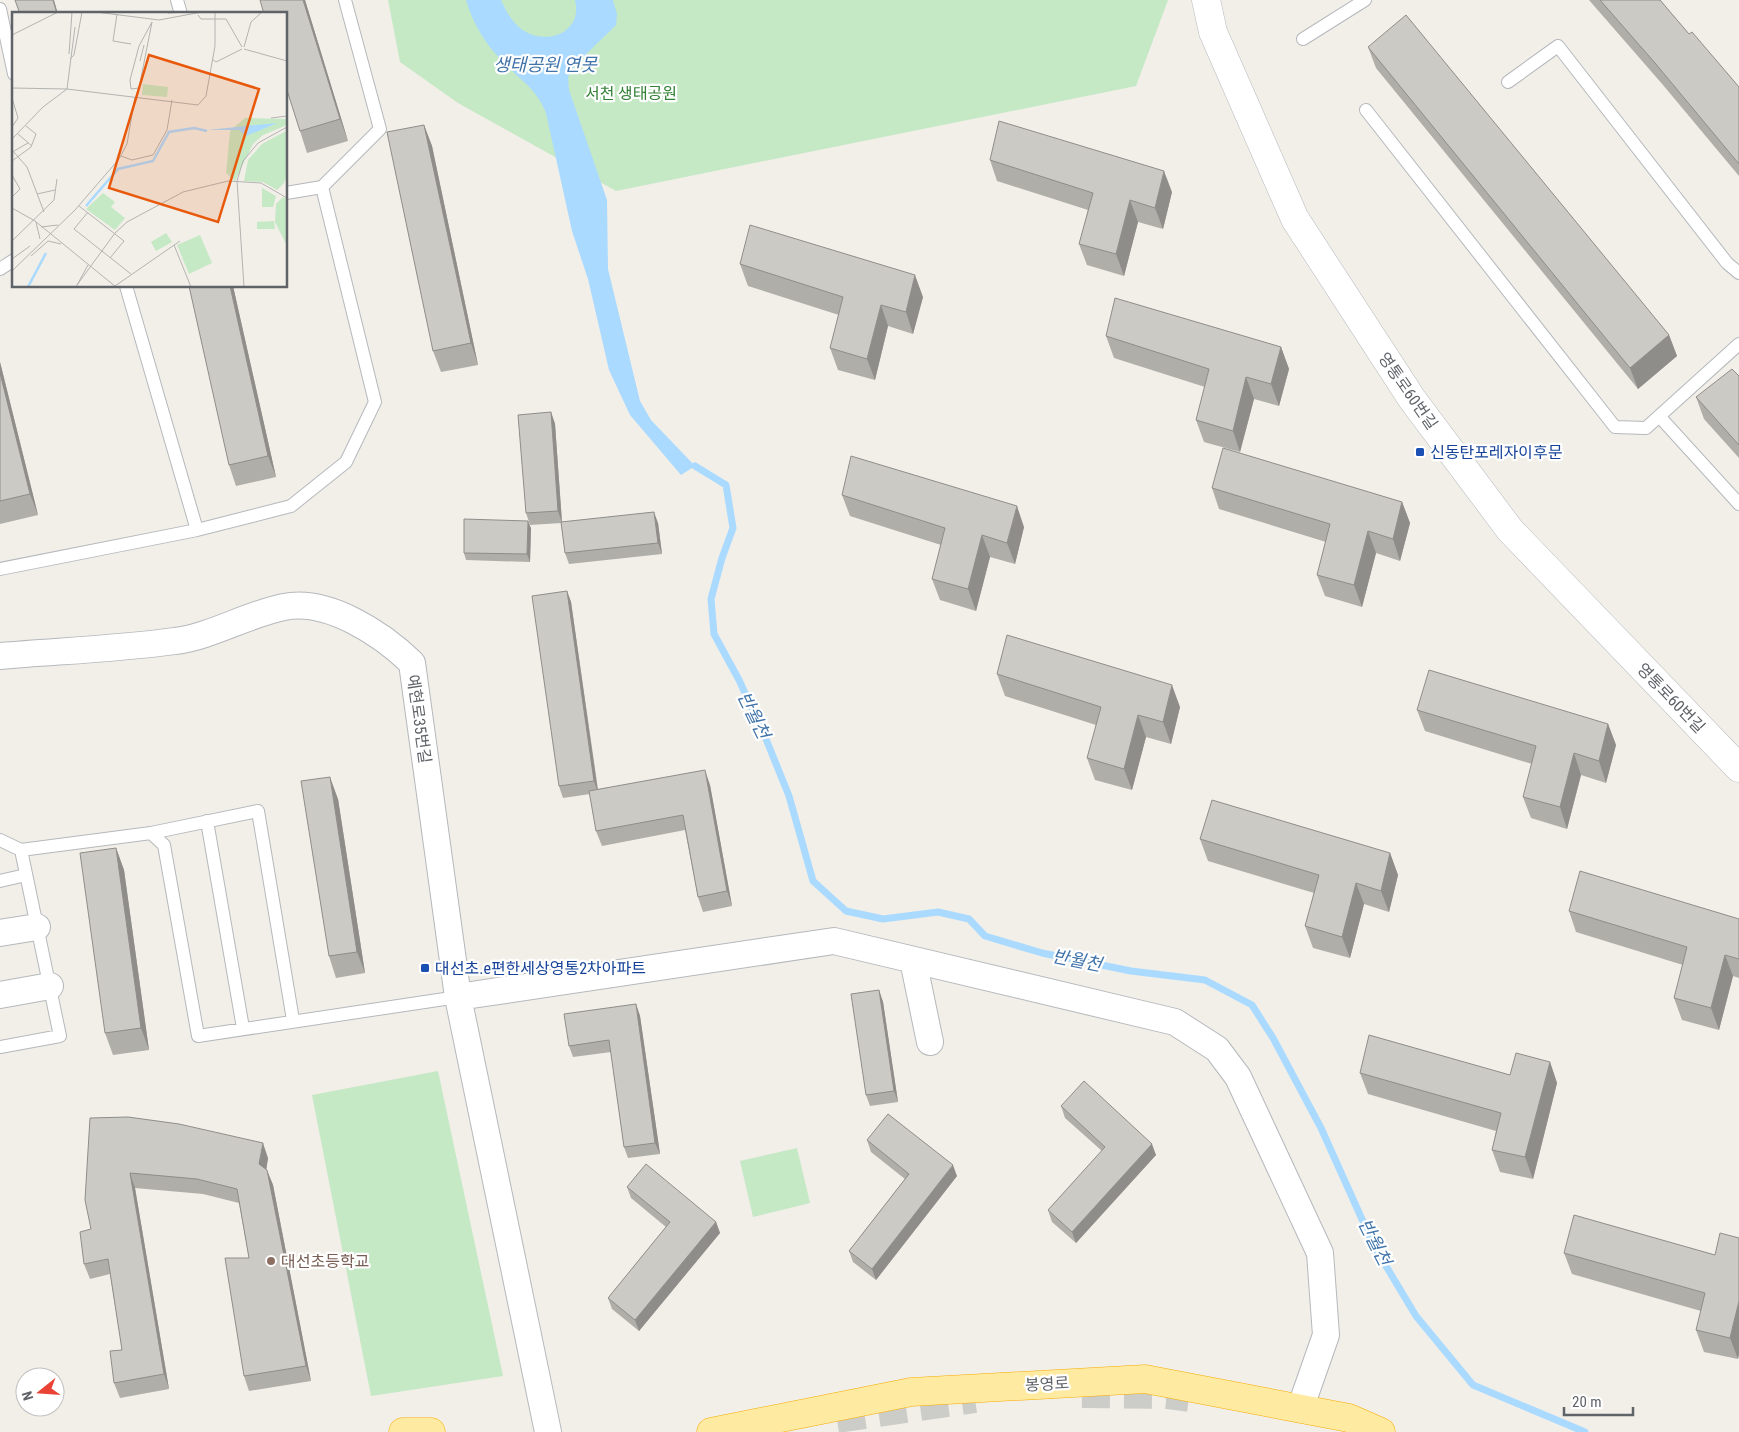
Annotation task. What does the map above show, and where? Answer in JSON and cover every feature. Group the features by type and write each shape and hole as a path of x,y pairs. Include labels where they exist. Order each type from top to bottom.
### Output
{"highway":[{"name":"봉영로","path":"711,1432 911,1392 1145,1379 1349,1418 1382,1432"},
{"path":"403,1432 431,1432"}],"street":[{"name":"영통로60번길","path":"1206,0 1213,32 1295,219 1412,398 1510,530 1739,768"},
{"name":"예현로35번길","path":"0,656 177,641 285,606 323,608 364,626 396,648 412,663 458,997 548,1432"},
{"path":"0,933 37,927"},
{"path":"458,997 834,941 1175,1022 1217,1049 1238,1077 1320,1253 1326,1335 1300,1409"},
{"path":"913,960 930,1042"},
{"path":"0,995 50,986"}],"lane":[{"path":"288,193 322,187 380,129 345,0"},
{"path":"1303,39 1365,0"},
{"path":"0,9 12,65"},
{"path":"1508,82 1558,46 1727,263 1739,273"},
{"path":"1366,110 1615,427 1646,428 1739,344"},
{"path":"0,569 197,530 291,506 346,462 374,402 322,187"},
{"path":"0,269 12,261"},
{"path":"127,288 197,530"},
{"path":"1659,416 1739,504"},
{"path":"0,840 20,850 151,833 258,811 293,1020"},
{"path":"207,822 243,1028"},
{"path":"151,833 164,845 198,1036 293,1020 458,997"},
{"path":"0,1047 60,1036 20,850"},
{"path":"0,881 26,875"}],"green space":[{"name":"서천 생태공원","path":"388,0 1168,0 1136,86 616,191 458,103 400,62"},
{"path":"438,1071 503,1376 371,1396 312,1095"},
{"path":"797,1148 810,1203 753,1217 740,1161"}],"water":[{"name":"생태공원 연못","path":"466,0 501,0 516,25 524,31 544,37 562,33 569,27 574,20 576,11 575,0 613,0 617,14 616,25 575,65 568,77 569,90 607,200 608,269 640,401 651,420 695,466 681,475 630,415 609,370 588,279 572,231 546,113 542,104 533,91 491,49 476,26"}],"building":[{"path":"15,0 53,0 56,12 19,12"},
{"path":"260,0 303,0 340,119 300,131 288,93 288,12 263,12"},
{"path":"1600,0 1660,0 1689,34 1692,32 1739,87 1739,164 1655,63"},
{"path":"1406,15 1669,335 1630,368 1368,47"},
{"path":"999,121 1164,171 1155,208 1130,200 1116,254 1079,244 1093,193 990,160"},
{"path":"424,125 471,343 433,351 387,132"},
{"path":"750,225 915,275 906,312 881,305 867,359 830,348 843,297 740,264"},
{"path":"189,288 230,288 268,456 229,465"},
{"path":"1115,298 1281,347 1271,384 1246,377 1233,431 1196,420 1209,369 1106,336"},
{"path":"1732,369 1739,376 1739,445 1696,397"},
{"path":"0,373 30,494 0,501"},
{"path":"551,412 558,511 526,513 518,415"},
{"path":"1223,448 1402,502 1393,539 1368,531 1354,585 1317,575 1330,524 1212,488"},
{"path":"851,456 1017,506 1007,543 982,535 968,589 932,579 945,528 842,495"},
{"path":"654,512 658,543 565,553 561,522"},
{"path":"464,519 528,521 527,554 464,553"},
{"path":"567,591 594,781 559,786 532,596"},
{"path":"1007,635 1172,685 1163,722 1138,715 1124,769 1087,758 1101,707 997,674"},
{"path":"1429,670 1608,724 1599,761 1574,753 1560,807 1523,797 1536,746 1417,710"},
{"path":"705,770 727,891 698,897 683,815 596,831 589,791"},
{"path":"330,777 357,952 329,956 301,781"},
{"path":"1212,800 1390,853 1381,891 1356,883 1342,937 1305,926 1319,875 1200,839"},
{"path":"116,848 141,1028 105,1033 80,853"},
{"path":"1580,871 1739,919 1739,959 1725,955 1711,1008 1674,998 1687,947 1569,911"},
{"path":"879,990 894,1091 866,1095 851,994"},
{"path":"636,1004 655,1143 624,1147 609,1040 569,1046 564,1014"},
{"path":"1369,1035 1510,1075 1516,1053 1550,1062 1525,1157 1492,1150 1501,1113 1360,1073"},
{"path":"1084,1081 1152,1144 1072,1232 1048,1210 1105,1147 1061,1106"},
{"path":"888,1114 953,1165 872,1269 849,1251 909,1174 867,1140"},
{"path":"128,1117 179,1124 263,1143 259,1164 267,1170 306,1366 244,1376 225,1258 249,1258 237,1189 197,1179 130,1173 164,1374 114,1383 110,1351 122,1350 108,1259 84,1264 80,1232 91,1229 85,1200 90,1118"},
{"path":"646,1164 716,1222 635,1320 608,1298 670,1222 627,1187"},
{"path":"1574,1215 1715,1255 1720,1233 1739,1238 1739,1301 1730,1338 1696,1330 1705,1293 1564,1253"}],"waterway":[{"name":"반월천","path":"695,466 726,485 733,528 722,558 711,599 714,634 739,680 789,796 813,881 846,911 883,919 938,912 969,919 985,936 1042,953 1131,971 1205,980 1252,1005 1273,1038 1321,1128 1374,1246 1416,1316 1473,1385 1585,1432"}],"tunnel":[{"path":"1082,1394 1167,1395 1189,1398"},
{"path":"837,1419 975,1399"}],"place":[{"name":"신동탄포레자이후문","path":"1420,452"},
{"name":"대선초.e편한세상영통2차아파트","path":"425,968"},
{"name":"대선초등학교","path":"271,1261"}]}
